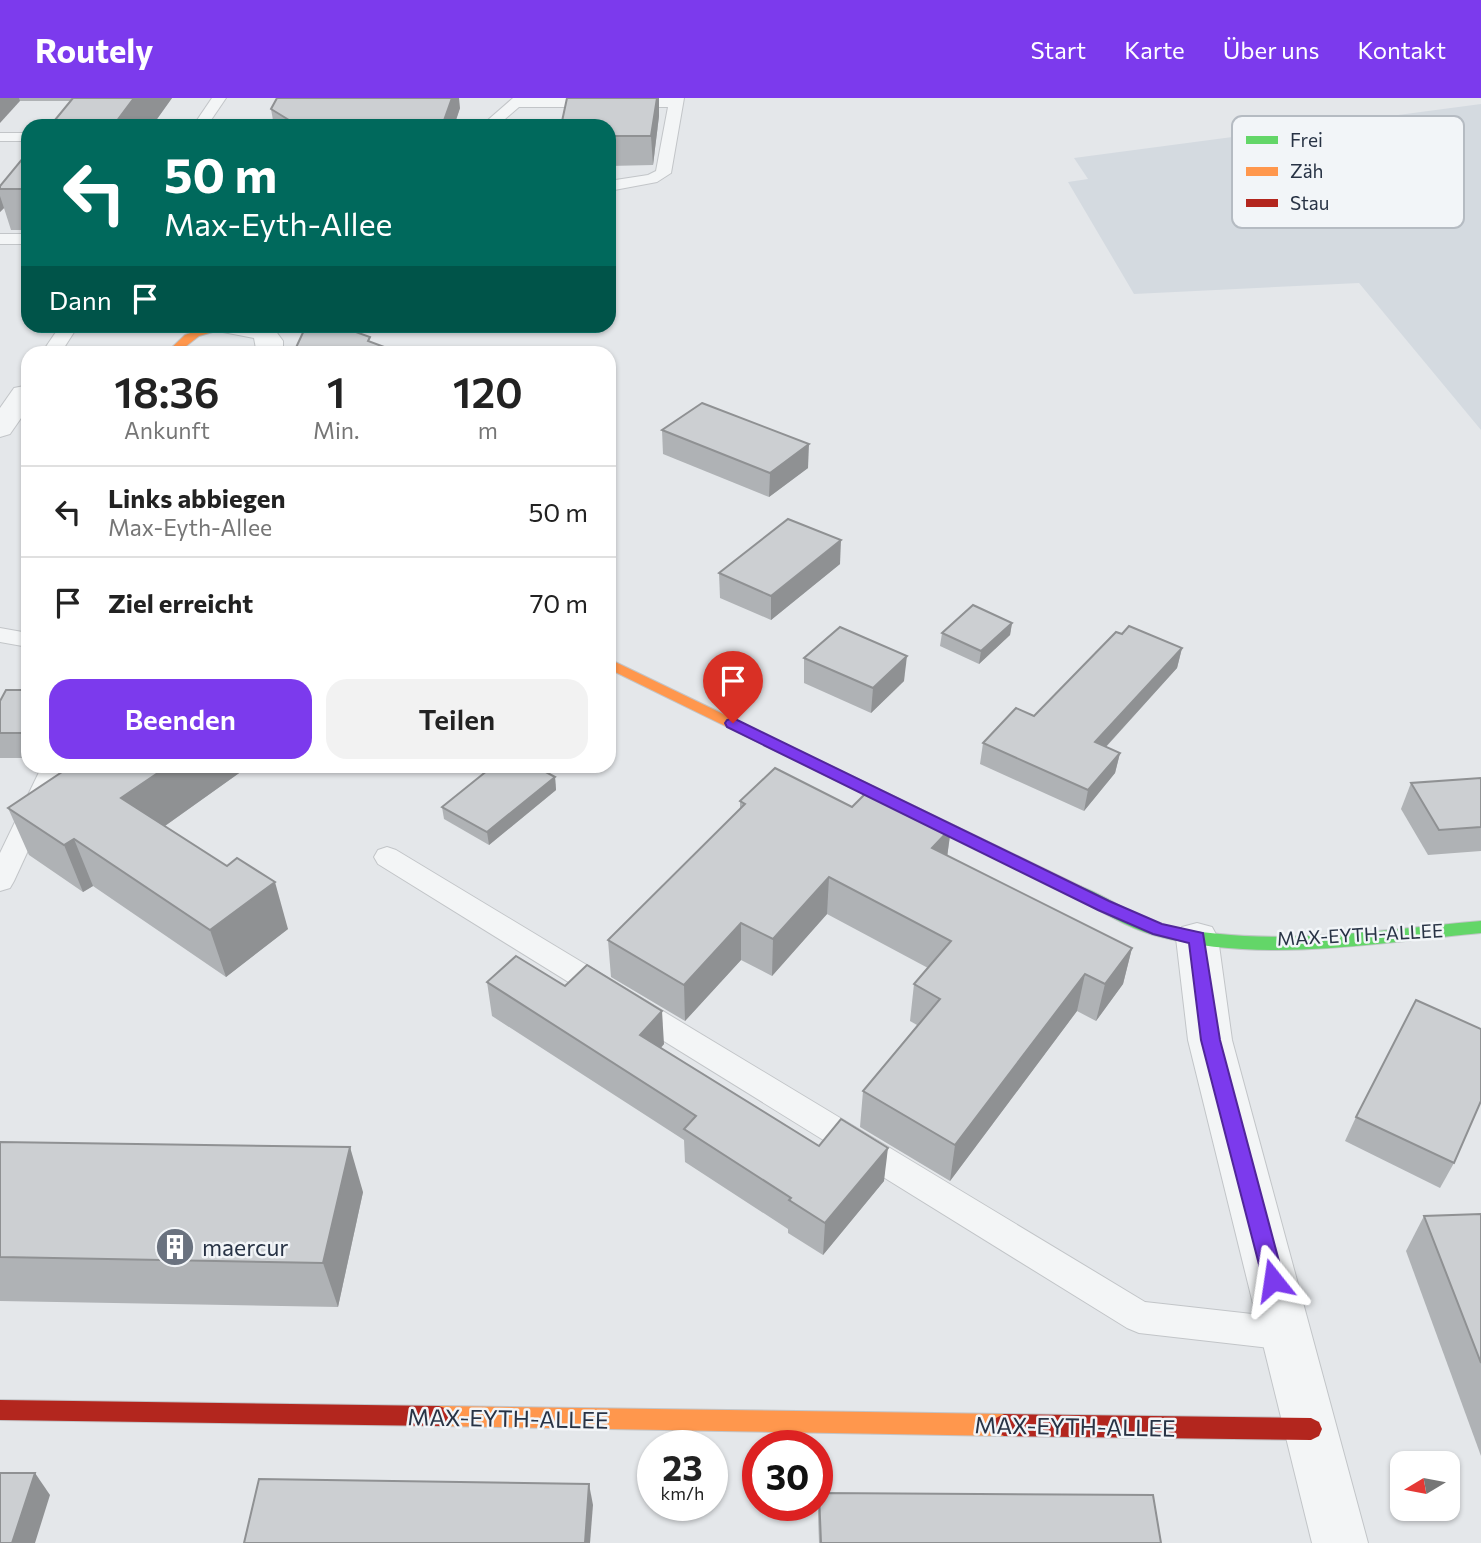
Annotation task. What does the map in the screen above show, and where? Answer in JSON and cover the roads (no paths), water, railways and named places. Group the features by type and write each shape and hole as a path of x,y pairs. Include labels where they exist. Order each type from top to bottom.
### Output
{"street":[{"path":"177,346 189,333"},
{"path":"0,378 21,390"},
{"path":"0,428 21,401"},
{"name":"MAX-EYTH-ALLEE","path":"616,666 1159,930 1197,938 1315,939 1481,927"},
{"path":"1197,938 1210,1040 1340,1543"},
{"name":"MAX-EYTH-ALLEE","path":"0,1410 1311,1429"}],"lane":[{"path":"205,119 219,98"},
{"path":"496,119 519,100 677,100 663,173 652,179 616,185"},
{"path":"0,137 21,137"},
{"path":"0,239 21,239"},
{"path":"0,635 21,639"},
{"path":"0,881 52,773"},
{"path":"387,857 1139,1317 1287,1334"}],"place":[{"name":"maercur","path":"175,1247"}]}
